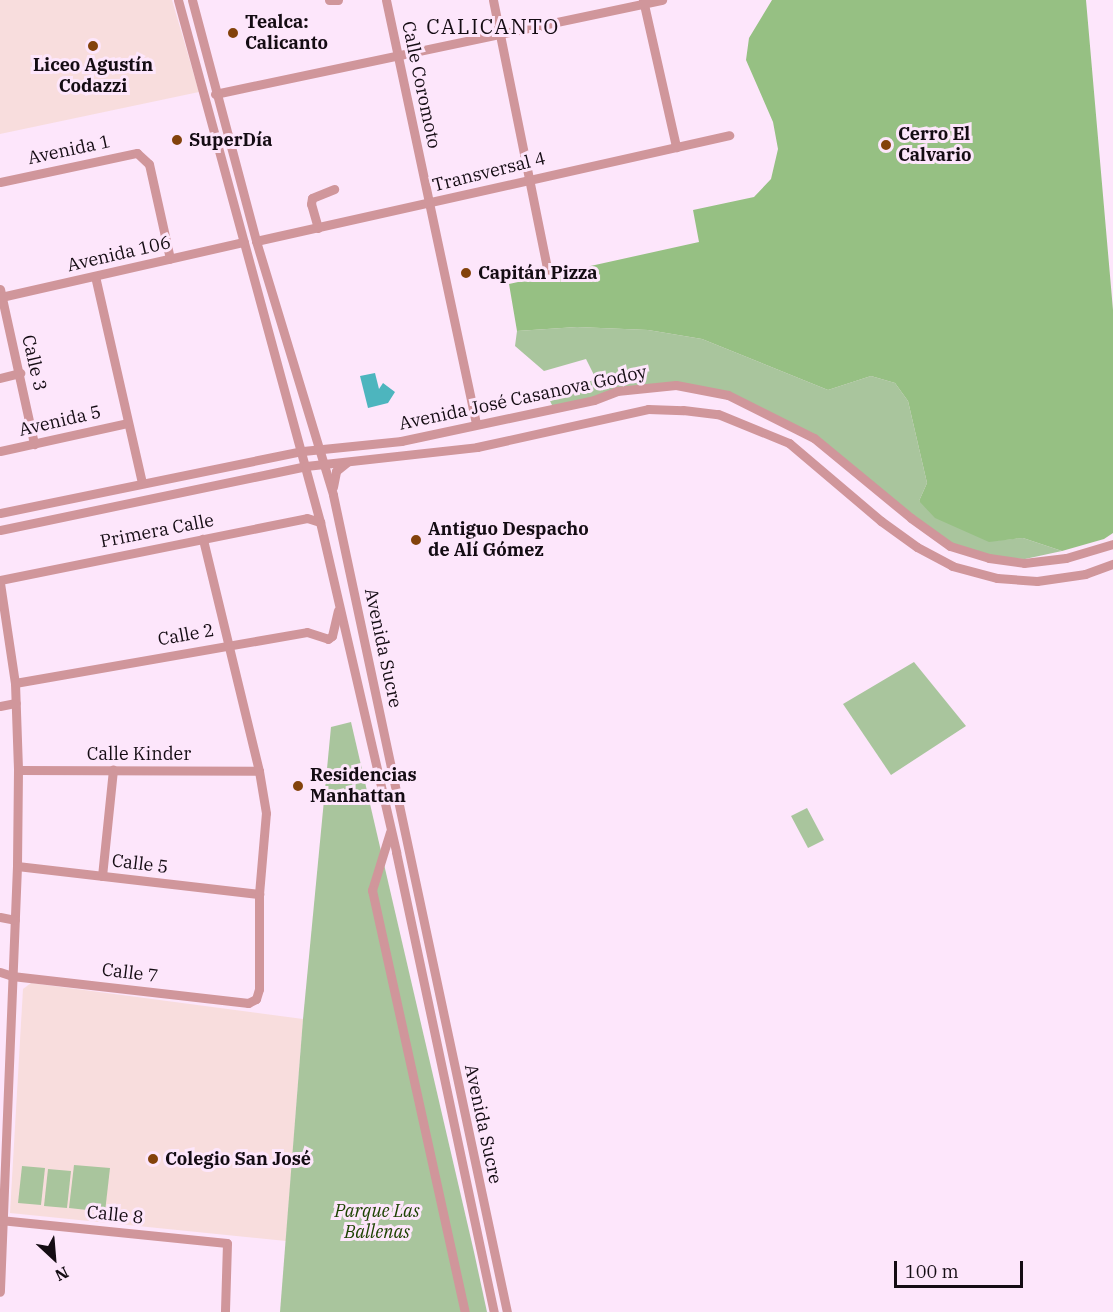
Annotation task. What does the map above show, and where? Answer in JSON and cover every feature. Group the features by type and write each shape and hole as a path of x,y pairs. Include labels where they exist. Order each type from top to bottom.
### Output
{"street":[{"name":"Avenida Sucre","path":"177,0 303,451 410,918 494,1312"},
{"name":"Avenida Sucre","path":"192,0 219,93 256,241 333,495 392,763 422,916 507,1312"},
{"path":"329,0 338,0"},
{"name":"Calle Coromoto","path":"386,0 396,56 430,203 476,424"},
{"path":"493,0 531,178 548,272"},
{"path":"204,97 662,0"},
{"path":"644,2 676,147"},
{"name":"Transversal 4","path":"256,241 729,135"},
{"name":"Avenida 1","path":"0,182 136,153 143,156 149,164 170,259"},
{"path":"318,228 311,204 312,198 334,189"},
{"name":"Avenida 106","path":"1,293 95,276 244,242"},
{"path":"95,276 141,483"},
{"name":"Calle 3","path":"1,293 34,444"},
{"path":"0,378 20,373"},
{"name":"Avenida José Casanova Godoy","path":"0,513 318,448 401,441 594,400 617,391 676,385 728,394 814,438 911,518 950,546 989,558 1024,563 1066,558 1113,544"},
{"name":"Avenida José Casanova Godoy","path":"0,530 306,466 477,447 648,409 718,414 789,443 881,521 916,547 952,566 997,578 1037,581 1085,574 1113,564"},
{"name":"Avenida 5","path":"0,451 127,423"},
{"path":"333,495 336,471 351,460"},
{"name":"Primera Calle","path":"0,581 307,518 320,522"},
{"path":"203,539 260,771 266,813 259,894"},
{"path":"0,581 15,683 18,770 17,866 4,1111 0,1292"},
{"name":"Calle 2","path":"15,683 307,632 328,639 332,636 339,609"},
{"path":"0,706 16,703"},
{"name":"Calle Kinder","path":"18,770 260,771"},
{"path":"102,876 112,770"},
{"name":"Avenida Sucre","path":"390,829 372,890 465,1312"},
{"name":"Calle 5","path":"17,866 259,894"},
{"name":"Calle 7","path":"0,972 12,976 248,1003 256,999 259,989 259,894"},
{"path":"410,918 422,916"},
{"path":"0,917 15,920"},
{"name":"Calle 8","path":"1,1220 227,1243 225,1312"}],"shaded area":[{"name":"Liceo Agustín Codazzi","path":"0,0 172,0 199,92 0,134"},
{"name":"Colegio San José","path":"31,983 303,1019 286,1241 10,1213 23,989"}],"green space":[{"path":"772,0 1086,0 1113,310 1113,533 1104,539 1062,551 1023,538 989,542 935,518 919,501 927,483 908,401 895,383 871,376 828,390 702,339 648,330 577,327 517,331 509,284 699,242 693,210 754,197 771,179 778,149 773,122 746,60 749,38"},
{"path":"577,327 648,330 702,339 828,390 871,376 895,383 908,401 927,483 919,501 989,541 1023,538 1062,551 1025,559 989,558 950,546 814,438 728,395 676,385 643,388 554,409 548,397 596,379 586,359 544,371 515,346 517,331"},
{"path":"914,662 966,726 891,775 843,704"},
{"name":"Parque Las Ballenas","path":"351,722 487,1312 280,1312 303,1019 331,727"},
{"path":"807,808 824,840 808,848 791,816"},
{"path":"74,1165 110,1168 105,1212 69,1208"},
{"path":"22,1166 45,1168 41,1205 18,1203"},
{"path":"48,1169 71,1171 67,1208 44,1206"}],"water":[{"path":"375,373 379,389 383,383 395,392 388,403 368,408 360,376"}],"place":[{"name":"Tealca: Calicanto","path":"233,33"},
{"name":"Liceo Agustín Codazzi","path":"93,46"},
{"name":"SuperDía","path":"177,140"},
{"name":"Cerro El Calvario","path":"886,145"},
{"name":"Capitán Pizza","path":"466,273"},
{"name":"Antiguo Despacho de Alí Gómez","path":"416,540"},
{"name":"Residencias Manhattan","path":"298,786"},
{"name":"Colegio San José","path":"153,1159"}],"district":[{"name":"CALICANTO","path":"493,26"}]}
